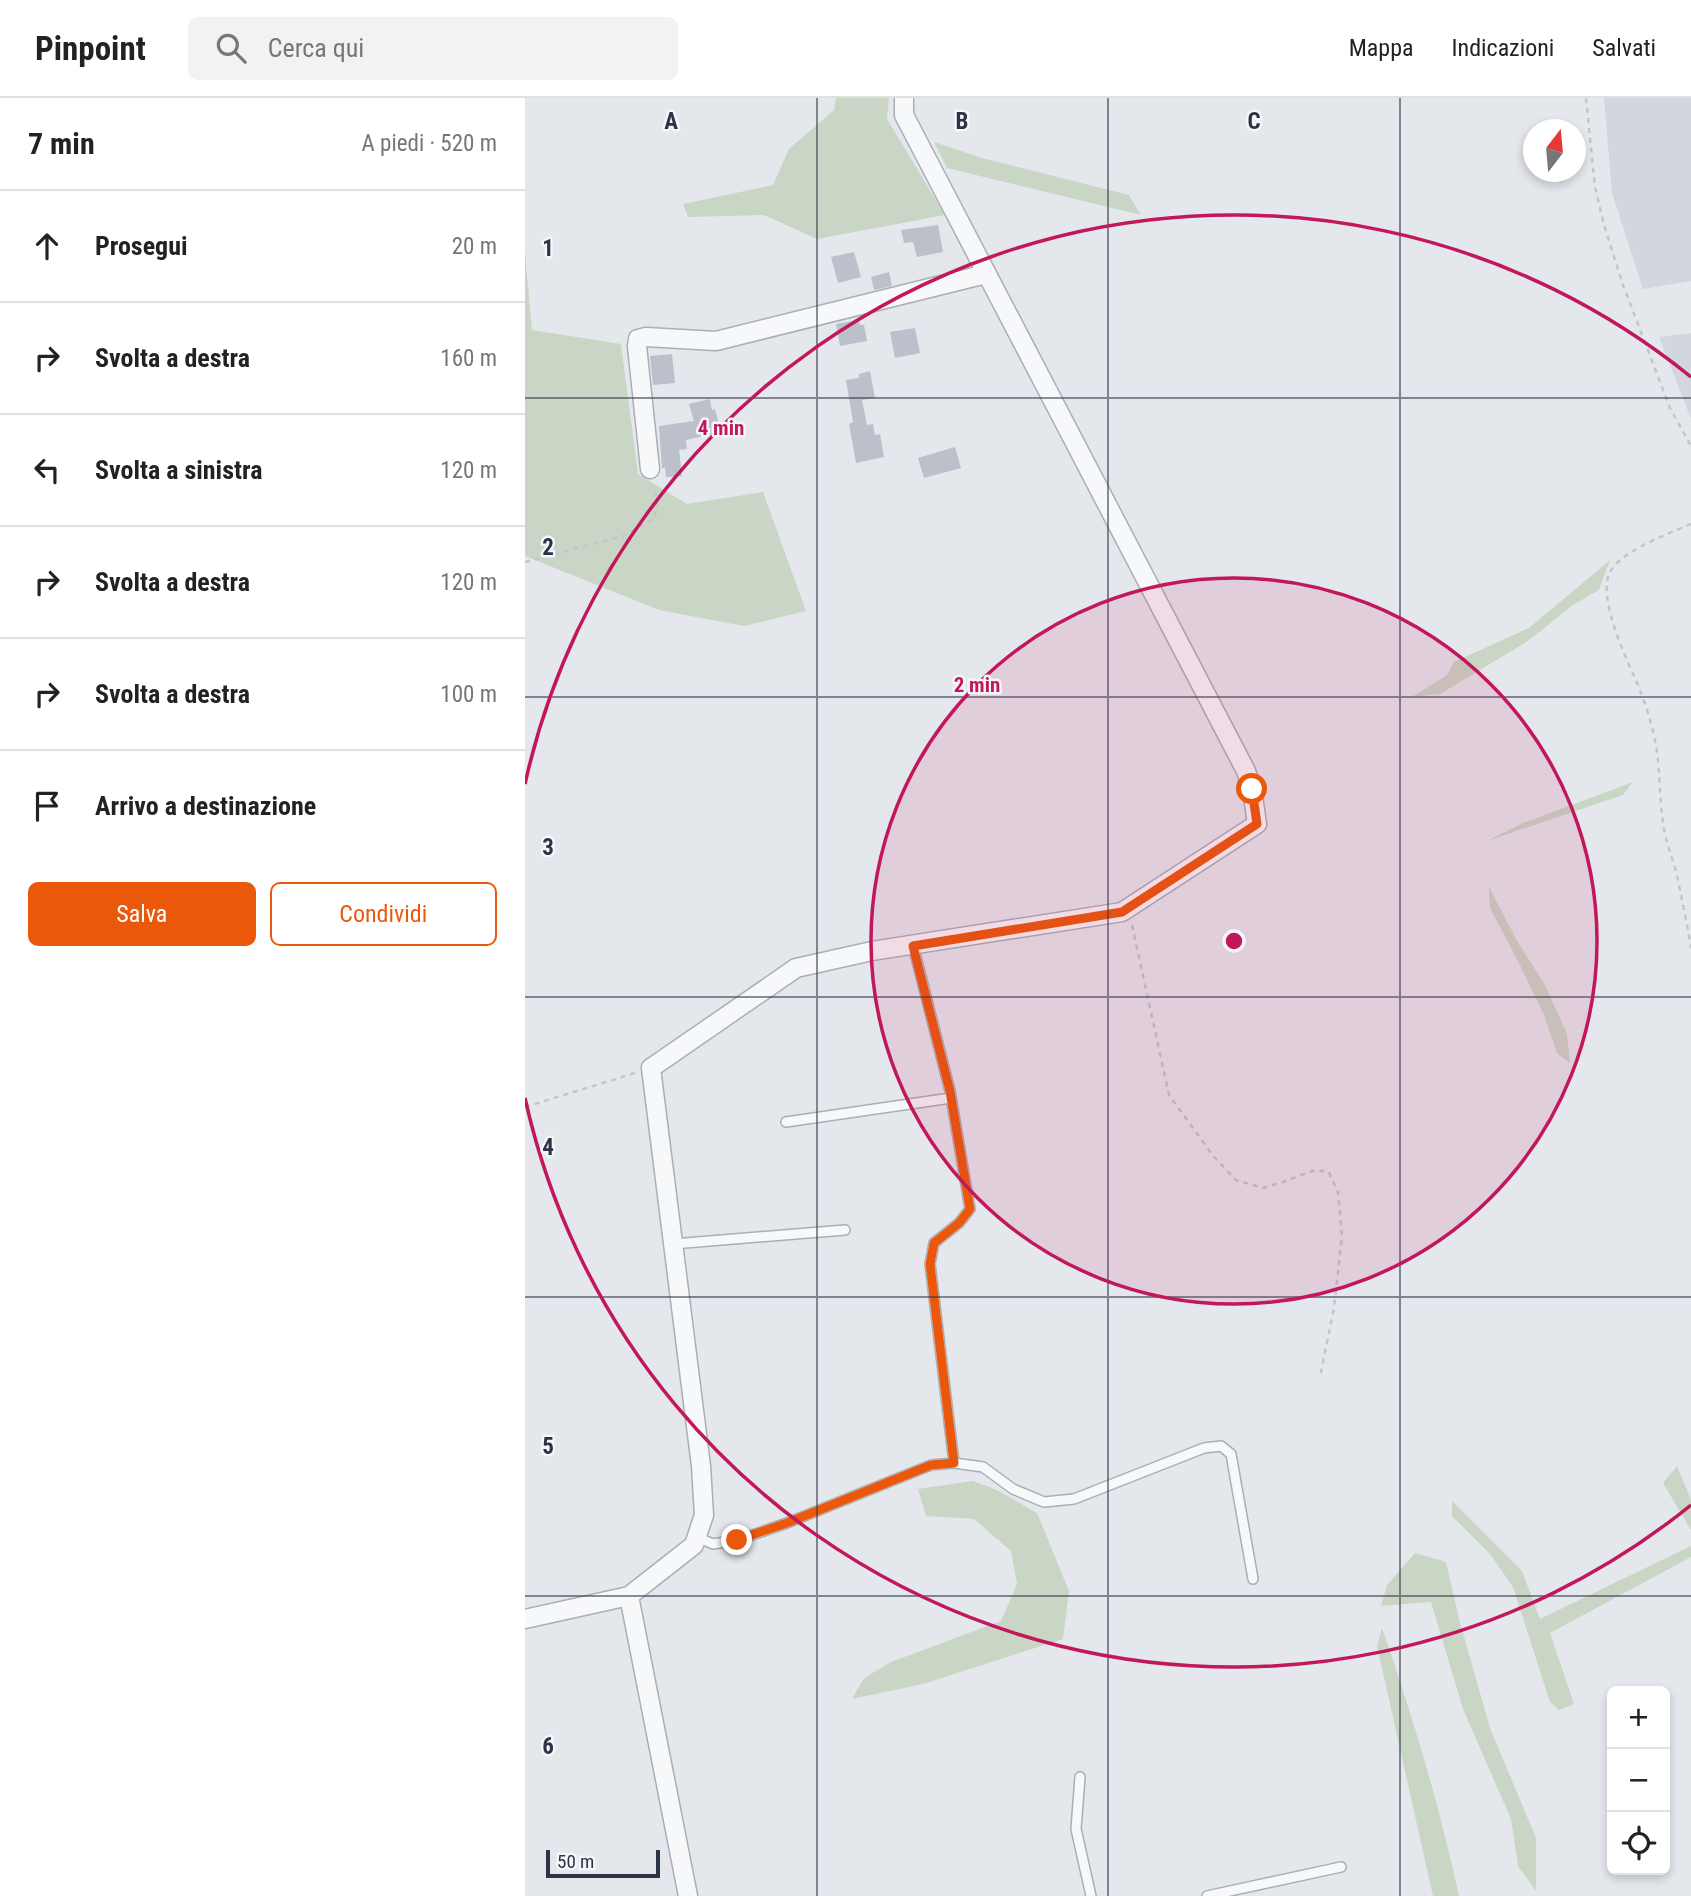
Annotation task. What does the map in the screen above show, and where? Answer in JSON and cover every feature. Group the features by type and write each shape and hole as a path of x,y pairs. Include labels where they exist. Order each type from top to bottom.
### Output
{"street":[{"path":"525,1619 629,1596 694,1545 704,1515 701,1466 652,1068 796,968 872,951 1122,912 1257,824 1252,789 1246,771 904,114 904,98"},
{"path":"650,469 638,339 646,337 716,341 986,274"},
{"path":"629,1596 688,1896"}],"lane":[{"path":"913,946 951,1098 970,1209 959,1223 934,1243 930,1264 954,1463"},
{"path":"786,1122 951,1098"},
{"path":"673,1244 845,1230"},
{"path":"697,1537 713,1544 737,1540 787,1523 931,1465 954,1463 983,1467 1013,1489 1044,1502 1074,1499 1204,1448 1221,1446 1231,1454 1254,1579"},
{"path":"1080,1777 1076,1829 1091,1896"},
{"path":"1207,1896 1341,1867"}],"path":[{"path":"1586,98 1595,187 1604,225 1623,285 1670,408 1691,446"},
{"path":"525,562 623,536 655,518 657,499 650,469"},
{"path":"1691,524 1625,556 1615,564 1608,576 1607,588 1623,654 1650,720 1657,757 1664,829 1691,948"},
{"path":"1129,908 1169,1095 1187,1121 1214,1157 1236,1180 1263,1188 1311,1171 1328,1171 1338,1192 1342,1236 1334,1308 1320,1377"},
{"path":"525,1107 652,1068"}],"shaded area":[{"path":"1604,98 1691,98 1691,281 1643,289 1612,193"},
{"path":"1691,333 1691,419 1659,337"}],"green space":[{"path":"836,98 889,98 887,119 945,215 817,239 764,215 688,217 683,204 773,185 789,149 834,110"},
{"path":"934,142 982,158 1129,195 1141,215 947,168"},
{"path":"525,252 532,330 621,344 638,474 687,504 763,492 806,611 744,626 659,610 525,556"},
{"path":"1610,560 1599,590 1573,605 1528,641 1440,694 1412,697 1447,675 1454,662 1529,628"},
{"path":"1633,782 1623,795 1487,841 1523,823"},
{"path":"1489,887 1517,941 1545,985 1567,1034 1570,1063 1557,1053 1544,1015 1490,908"},
{"path":"1677,1466 1691,1500 1691,1530 1663,1483"},
{"path":"973,1481 997,1490 1037,1513 1069,1591 1063,1639 923,1684 852,1699 864,1678 891,1662 1001,1621 1017,1584 1011,1551 974,1519 926,1516 918,1489"},
{"path":"1452,1501 1522,1571 1540,1619 1691,1546 1691,1557 1550,1633 1574,1704 1559,1710 1550,1702 1513,1587 1490,1554 1452,1516"},
{"path":"1415,1553 1446,1562 1490,1728 1536,1838 1536,1891 1518,1866 1511,1819 1463,1709 1431,1602 1381,1606 1387,1585"},
{"path":"1382,1628 1425,1761 1459,1896 1433,1896 1377,1646"}],"building":[{"path":"938,225 943,252 917,257 913,242 904,243 901,230"},
{"path":"854,252 861,277 838,283 831,257"},
{"path":"889,272 892,286 874,290 871,277"},
{"path":"859,320 860,325 864,325 867,341 840,346 836,324"},
{"path":"915,328 920,353 895,358 890,332"},
{"path":"672,354 675,383 653,385 650,356"},
{"path":"870,371 875,398 862,400 867,425 873,424 875,435 880,434 884,457 856,463 849,424 853,422 846,380 859,378 859,374"},
{"path":"710,399 721,432 686,440 687,449 679,450 682,476 666,477 665,468 662,468 659,426 694,421 689,404"},
{"path":"955,447 961,468 924,478 918,458"}],"route":[{"path":"737,1540 787,1523 931,1465 954,1463 930,1264 934,1243 959,1223 970,1209 950,1091 913,946 1122,912 1257,824 1252,789"}]}
